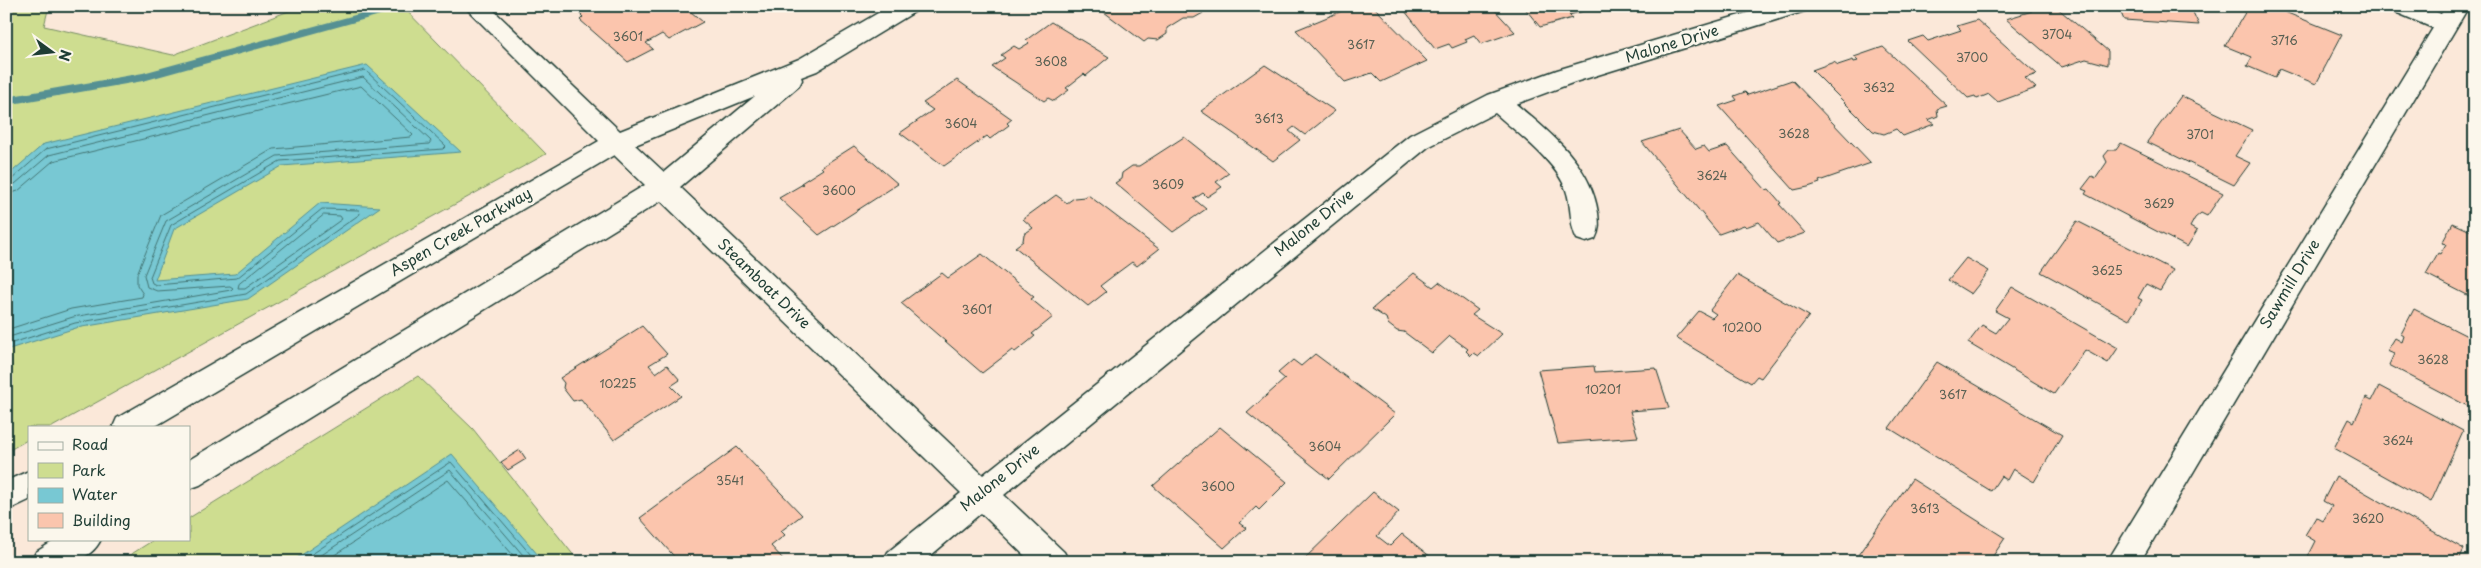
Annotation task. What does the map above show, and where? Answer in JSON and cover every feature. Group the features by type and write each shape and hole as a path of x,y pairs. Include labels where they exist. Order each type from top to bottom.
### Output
{"street":[{"name":"Steamboat Drive","path":"475,6 1053,562"},
{"name":"Aspen Creek Parkway","path":"130,426 617,142 808,65 908,6"},
{"name":"Malone Drive","path":"899,562 981,493 1412,146 1450,123 1497,101 1566,76 1797,6"},
{"path":"2401,6 2452,16"},
{"name":"Sawmill Drive","path":"2123,562 2452,16"},
{"name":"Aspen Creek Parkway","path":"190,475 664,186 808,65"},
{"path":"1497,101 1560,160 1576,182 1585,206 1586,232"},
{"path":"6,497 28,485"},
{"path":"47,562 83,540"}],"green space":[{"path":"6,6 49,6 44,26 173,55 302,6 402,6 546,154 54,426 28,426 28,440 6,452"},
{"path":"418,376 473,429 579,562 119,562 153,540 190,540 190,517"}],"water":[{"path":"367,65 461,152 282,166 174,229 155,280 235,274 320,203 380,207 248,299 76,328 6,350 6,177 44,144"},
{"path":"452,454 544,562 291,562"}],"building":[{"path":"590,6 684,6 703,22 669,40 662,34 646,43 653,49 628,62 580,20 583,17 578,12"},
{"path":"1096,6 1203,6 1203,13 1194,18 1183,18 1167,28 1167,34 1158,40 1148,39 1144,42"},
{"path":"1354,6 1373,6 1427,61 1381,82 1372,73 1345,82 1296,30"},
{"path":"1401,6 1491,6 1515,32 1481,44 1474,35 1465,39 1467,42 1452,48 1449,44 1435,49"},
{"path":"1523,6 1603,6 1569,15 1572,18 1540,27"},
{"path":"2026,6 2055,6 2108,51 2108,65 2086,59 2062,67 2006,19 2032,11"},
{"path":"2118,6 2190,6 2199,25 2124,20"},
{"path":"2249,6 2270,6 2342,35 2316,84 2279,69 2275,78 2247,66 2252,57 2225,46"},
{"path":"1977,20 2037,74 2025,78 2036,88 1998,102 1989,94 1977,99 1975,96 1968,98 1908,41 1923,36 1928,41 1961,30 1957,26"},
{"path":"1051,22 1109,57 1086,76 1084,74 1066,88 1069,90 1054,101 1048,98 1044,101 992,67 1005,58 1001,55 1014,46 1019,49 1029,43 1026,40"},
{"path":"1883,47 1947,106 1937,109 1938,116 1928,120 1934,124 1903,136 1896,129 1884,134 1873,131 1812,70 1834,62 1838,65 1853,60 1854,62 1858,61 1854,57"},
{"path":"1265,65 1335,111 1305,135 1294,127 1289,131 1300,140 1273,161 1201,111"},
{"path":"957,80 1012,119 1007,123 1009,125 990,139 987,136 944,166 900,133 933,110 923,103"},
{"path":"1792,80 1871,163 1819,181 1820,183 1794,190 1719,106 1737,100 1734,96 1745,92 1748,95"},
{"path":"2181,96 2252,130 2235,156 2250,163 2234,185 2147,142"},
{"path":"1679,130 1696,149 1704,146 1709,152 1727,146 1766,190 1769,189 1781,203 1779,204 1805,233 1777,243 1759,222 1719,234 1642,142"},
{"path":"1184,137 1229,173 1216,182 1222,187 1207,197 1203,193 1194,199 1206,209 1173,232 1115,183 1121,179 1122,173 1132,166 1139,166"},
{"path":"2121,143 2223,193 2207,216 2201,213 2195,218 2190,227 2197,231 2187,247 2085,194 2087,191 2082,189 2092,176 2096,178 2107,162 2104,156 2109,150 2116,150"},
{"path":"854,146 898,184 819,235 779,198 803,184 801,183 823,169 821,167"},
{"path":"1056,195 1067,203 1074,198 1088,195 1159,249 1137,266 1132,262 1100,286 1106,292 1088,306 1015,247 1023,241 1024,234 1033,228 1023,219"},
{"path":"2077,221 2173,270 2160,291 2146,284 2138,298 2142,300 2129,320 2041,272"},
{"path":"2453,223 2475,233 2475,299 2426,274 2438,253 2440,254 2446,244 2442,243"},
{"path":"982,254 1034,297 1031,299 1053,317 1032,334 1035,336 1028,342 1015,352 1012,350 982,373 901,303 942,273 948,278"},
{"path":"1966,258 1989,271 1971,294 1948,280"},
{"path":"1414,273 1433,287 1439,282 1478,310 1472,315 1502,334 1479,356 1474,353 1471,356 1466,351 1468,349 1450,336 1432,353 1404,332 1397,331 1388,324 1386,318 1372,309"},
{"path":"1737,275 1809,316 1761,378 1757,376 1751,383 1676,338 1699,311 1712,318 1716,314 1710,310"},
{"path":"2012,287 2118,348 2108,363 2085,350 2054,394 1968,343 1982,325 1996,333 2008,318 1995,311"},
{"path":"2414,309 2475,340 2475,410 2389,365 2394,354 2387,351 2395,338 2402,342 2404,336 2401,334"},
{"path":"642,326 667,354 649,365 656,373 667,365 680,380 671,386 681,396 614,440 581,399 573,401 563,388 564,383 560,378"},
{"path":"1315,354 1395,414 1329,479 1247,413 1285,379 1278,373 1293,360 1301,366"},
{"path":"1937,362 2062,435 2034,482 2013,469 2007,480 2001,476 1991,491 1889,428"},
{"path":"1594,366 1595,372 1656,368 1669,408 1630,411 1638,437 1558,443 1538,370"},
{"path":"2379,386 2463,431 2431,502 2334,448 2349,419 2354,422 2366,397 2372,400"},
{"path":"1220,427 1287,482 1259,510 1256,507 1239,523 1246,528 1224,548 1153,486"},
{"path":"737,447 802,515 781,531 785,535 771,546 783,559 779,562 679,562 640,518"},
{"path":"520,450 526,459 508,470 501,462"},
{"path":"2336,476 2464,549 2458,562 2319,562 2308,555 2315,541 2305,535 2316,517 2323,521 2332,506 2323,501"},
{"path":"1912,479 2005,538 1989,562 1867,562 1858,555"},
{"path":"1373,492 1399,512 1377,536 1390,546 1402,534 1432,558 1428,562 1301,562"}],"waterway":[{"path":"6,101 143,77 394,8"}]}
